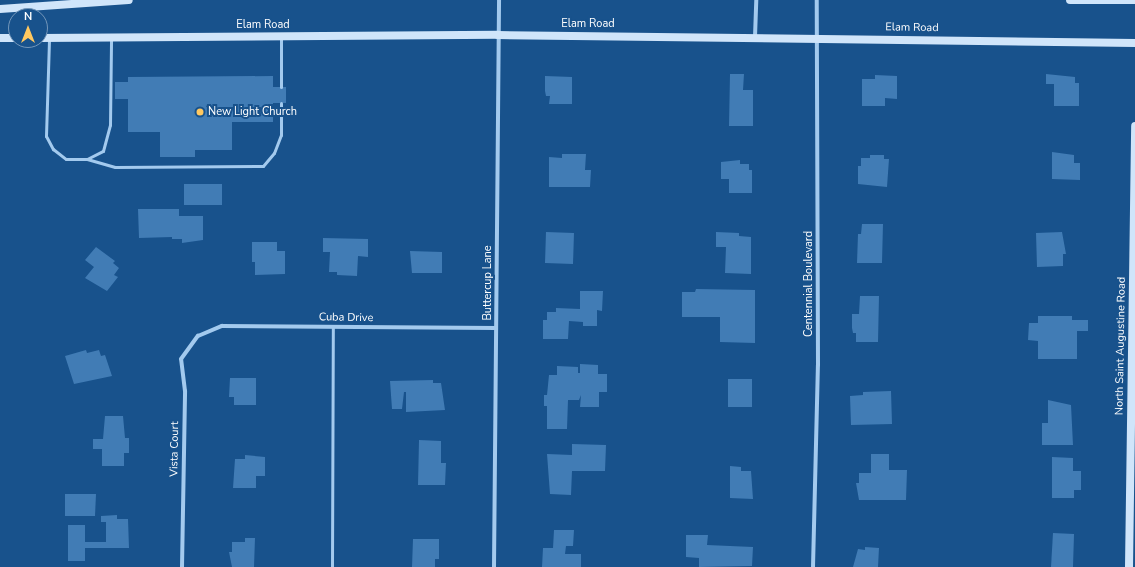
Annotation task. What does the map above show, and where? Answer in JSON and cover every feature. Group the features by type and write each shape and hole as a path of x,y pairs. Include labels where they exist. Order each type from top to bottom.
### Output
{"main road":[{"path":"0,8 129,0"},
{"path":"1070,0 1135,0"},
{"name":"Elam Road","path":"48,38 498,35 755,36 1135,43"},
{"name":"North Saint Augustine Road","path":"1129,567 1135,126"}],"street":[{"name":"Buttercup Lane","path":"494,567 498,0"},
{"path":"755,36 756,0"},
{"name":"Centennial Boulevard","path":"814,567 818,365 817,0"},
{"name":"Cuba Drive","path":"198,336 222,326 496,328"},
{"name":"Vista Court","path":"182,567 185,391 181,359 198,336"}],"lane":[{"path":"281,36 281,87"},
{"path":"87,159 103,150 110,125 111,38"},
{"path":"44,48 46,136 53,149 66,159 87,159 115,167 263,166 274,153 281,135 281,103"},
{"path":"332,567 333,327"}],"building":[{"path":"730,74 744,74 743,90 753,90 753,126 729,126"},
{"path":"1046,74 1075,77 1075,83 1079,83 1079,106 1054,106 1054,84 1046,84"},
{"path":"875,75 897,76 897,99 885,98 885,106 862,106 862,79 875,79"},
{"name":"New Light Church","path":"273,76 273,87 286,87 286,103 273,103 273,122 232,122 232,150 195,150 195,157 160,157 160,132 128,132 128,99 115,99 115,82 128,82 128,77"},
{"path":"545,76 572,77 572,104 549,104 550,96 546,96 545,91"},
{"path":"1052,152 1074,155 1074,163 1080,163 1080,180 1052,179"},
{"path":"562,154 586,154 585,170 591,170 590,187 549,187 549,157 562,158"},
{"path":"870,155 884,155 884,159 889,159 887,187 858,184 858,166 861,166 861,158 870,158"},
{"path":"740,160 740,164 749,164 749,170 752,170 752,193 729,193 729,179 721,179 721,162"},
{"path":"184,184 222,184 222,205 184,205"},
{"path":"138,209 179,209 179,216 203,216 203,240 182,243 182,239 172,239 172,237 139,238"},
{"path":"862,224 883,224 882,263 857,263 858,234 861,234"},
{"path":"546,232 574,233 573,264 545,263"},
{"path":"716,232 739,233 739,236 751,237 751,274 725,273 726,247 716,247"},
{"path":"1062,232 1066,254 1063,254 1063,266 1037,267 1036,233"},
{"path":"323,238 368,239 368,257 358,256 357,276 337,275 337,272 329,272 330,252 323,252"},
{"path":"252,242 277,242 277,251 285,251 285,274 255,275 255,262 252,262"},
{"path":"96,247 115,261 113,263 119,268 114,275 118,277 107,291 85,278 94,267 85,260"},
{"path":"410,251 442,252 442,273 412,273"},
{"path":"696,289 755,290 755,343 720,342 720,317 682,317 682,292 695,292"},
{"path":"580,291 603,291 602,311 597,310 597,326 583,326 583,322 569,321 568,339 543,339 543,320 547,320 547,312 556,312 556,308 580,309"},
{"path":"860,296 879,296 878,342 856,342 856,333 853,333 852,328 852,314 859,314"},
{"path":"1038,316 1072,316 1072,320 1088,320 1088,331 1077,331 1077,359 1038,359 1038,341 1028,340 1029,323 1038,323"},
{"path":"86,350 87,353 99,350 101,356 105,355 112,376 74,384 65,356"},
{"path":"580,364 598,365 598,374 607,374 607,392 599,392 599,407 580,407 581,395 579,400 568,400 567,429 547,429 547,406 544,406 544,395 547,395 549,375 557,375 557,366 578,367 578,373 580,373"},
{"path":"230,378 256,378 256,405 234,405 234,397 229,397"},
{"path":"728,379 752,379 752,407 728,407"},
{"path":"433,380 433,383 441,383 445,410 406,412 406,392 404,392 402,409 392,409 390,381"},
{"path":"891,391 892,424 851,425 850,396 863,395 863,392"},
{"path":"1048,400 1071,405 1073,445 1042,445 1042,423 1048,423"},
{"path":"105,416 123,416 125,438 129,438 129,453 124,453 124,466 102,466 102,449 93,449 93,439 103,439"},
{"path":"419,440 441,441 441,463 446,463 445,485 418,485"},
{"path":"572,444 606,445 605,471 572,471 571,495 550,494 547,454 572,455"},
{"path":"871,454 889,454 889,470 907,470 906,500 859,500 856,483 859,483 859,473 871,473"},
{"path":"245,455 265,457 265,476 256,476 256,488 233,488 235,459 245,459"},
{"path":"1052,457 1073,458 1073,471 1081,471 1081,490 1074,490 1074,498 1052,498"},
{"path":"730,466 741,467 741,471 751,471 753,499 730,498"},
{"path":"65,494 96,494 95,516 65,516"},
{"path":"117,515 117,519 128,519 129,548 85,548 85,561 68,561 68,525 85,525 85,542 106,542 106,522 101,522 101,516"},
{"path":"554,530 574,530 573,546 566,546 565,554 581,554 581,567 542,567 543,548 553,548"},
{"path":"1053,533 1074,534 1073,567 1051,567"},
{"path":"686,535 708,535 707,545 753,547 752,566 699,567 699,558 686,557"},
{"path":"245,538 255,538 254,567 232,567 229,552 232,552 232,542 245,542"},
{"path":"413,539 439,539 439,559 435,559 435,567 412,567"},
{"path":"865,547 879,548 878,567 853,567 858,549 865,550"}],"place":[{"name":"New Light Church","path":"200,112"}]}
